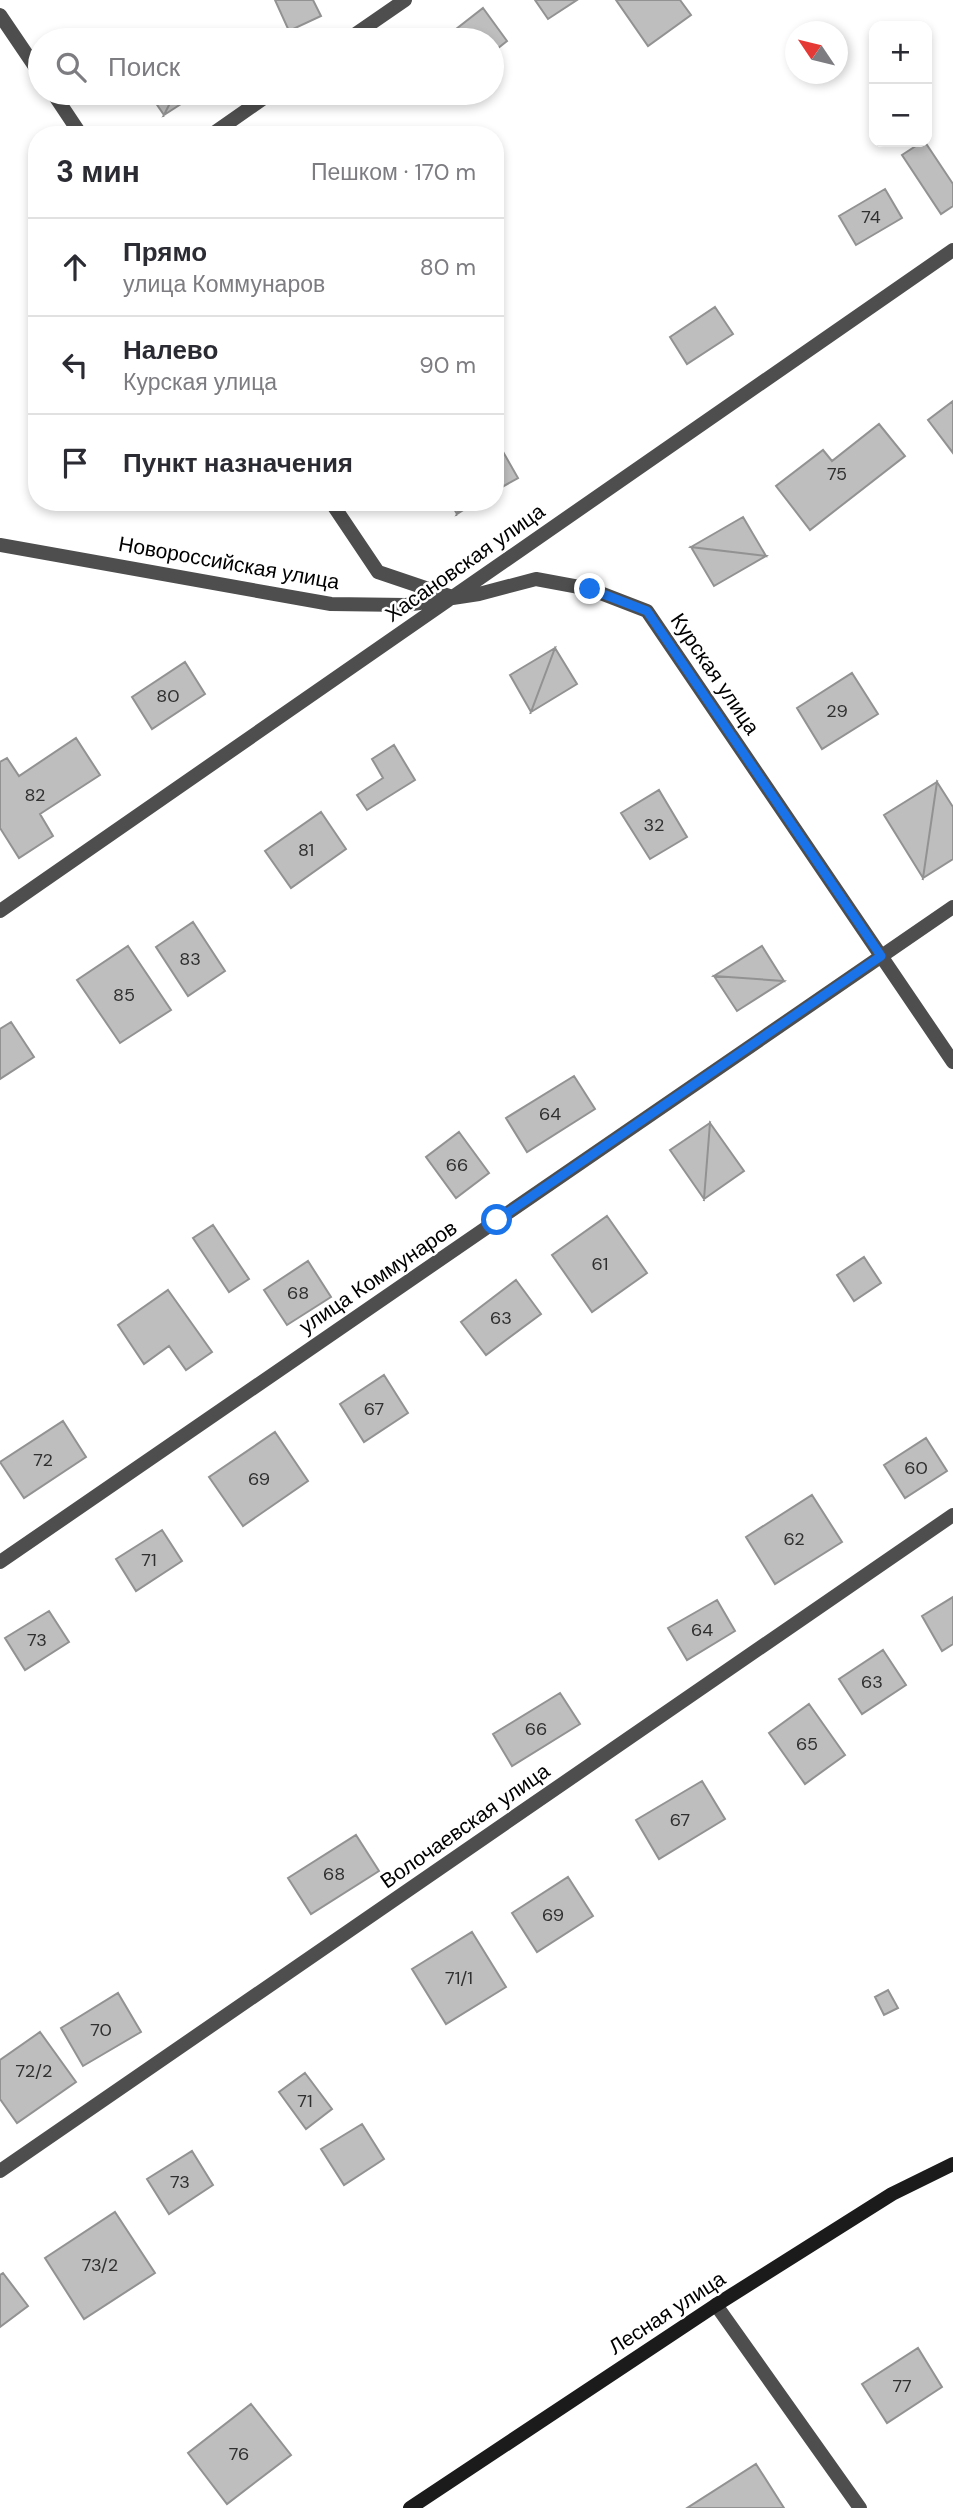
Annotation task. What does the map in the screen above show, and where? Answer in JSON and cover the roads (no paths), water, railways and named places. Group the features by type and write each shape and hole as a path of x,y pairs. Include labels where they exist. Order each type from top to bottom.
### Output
{"street":[{"path":"364,28 405,0"},
{"path":"0,15 28,56"},
{"path":"61,105 75,126"},
{"path":"224,126 254,105"},
{"name":"Хасановская улица","path":"0,911 953,250"},
{"path":"337,511 378,572 452,597"},
{"name":"Новороссийская улица","path":"0,545 331,604 406,605 452,597"},
{"name":"Курская улица","path":"452,597 536,579 590,589 647,611 953,1062"},
{"name":"улица Коммунаров","path":"0,1562 953,907"},
{"name":"Волочаевская улица","path":"0,2171 953,1516"},
{"name":"Лесная улица","path":"410,2508 716,2305 892,2194 953,2164"},
{"path":"716,2305 860,2508"}]}
